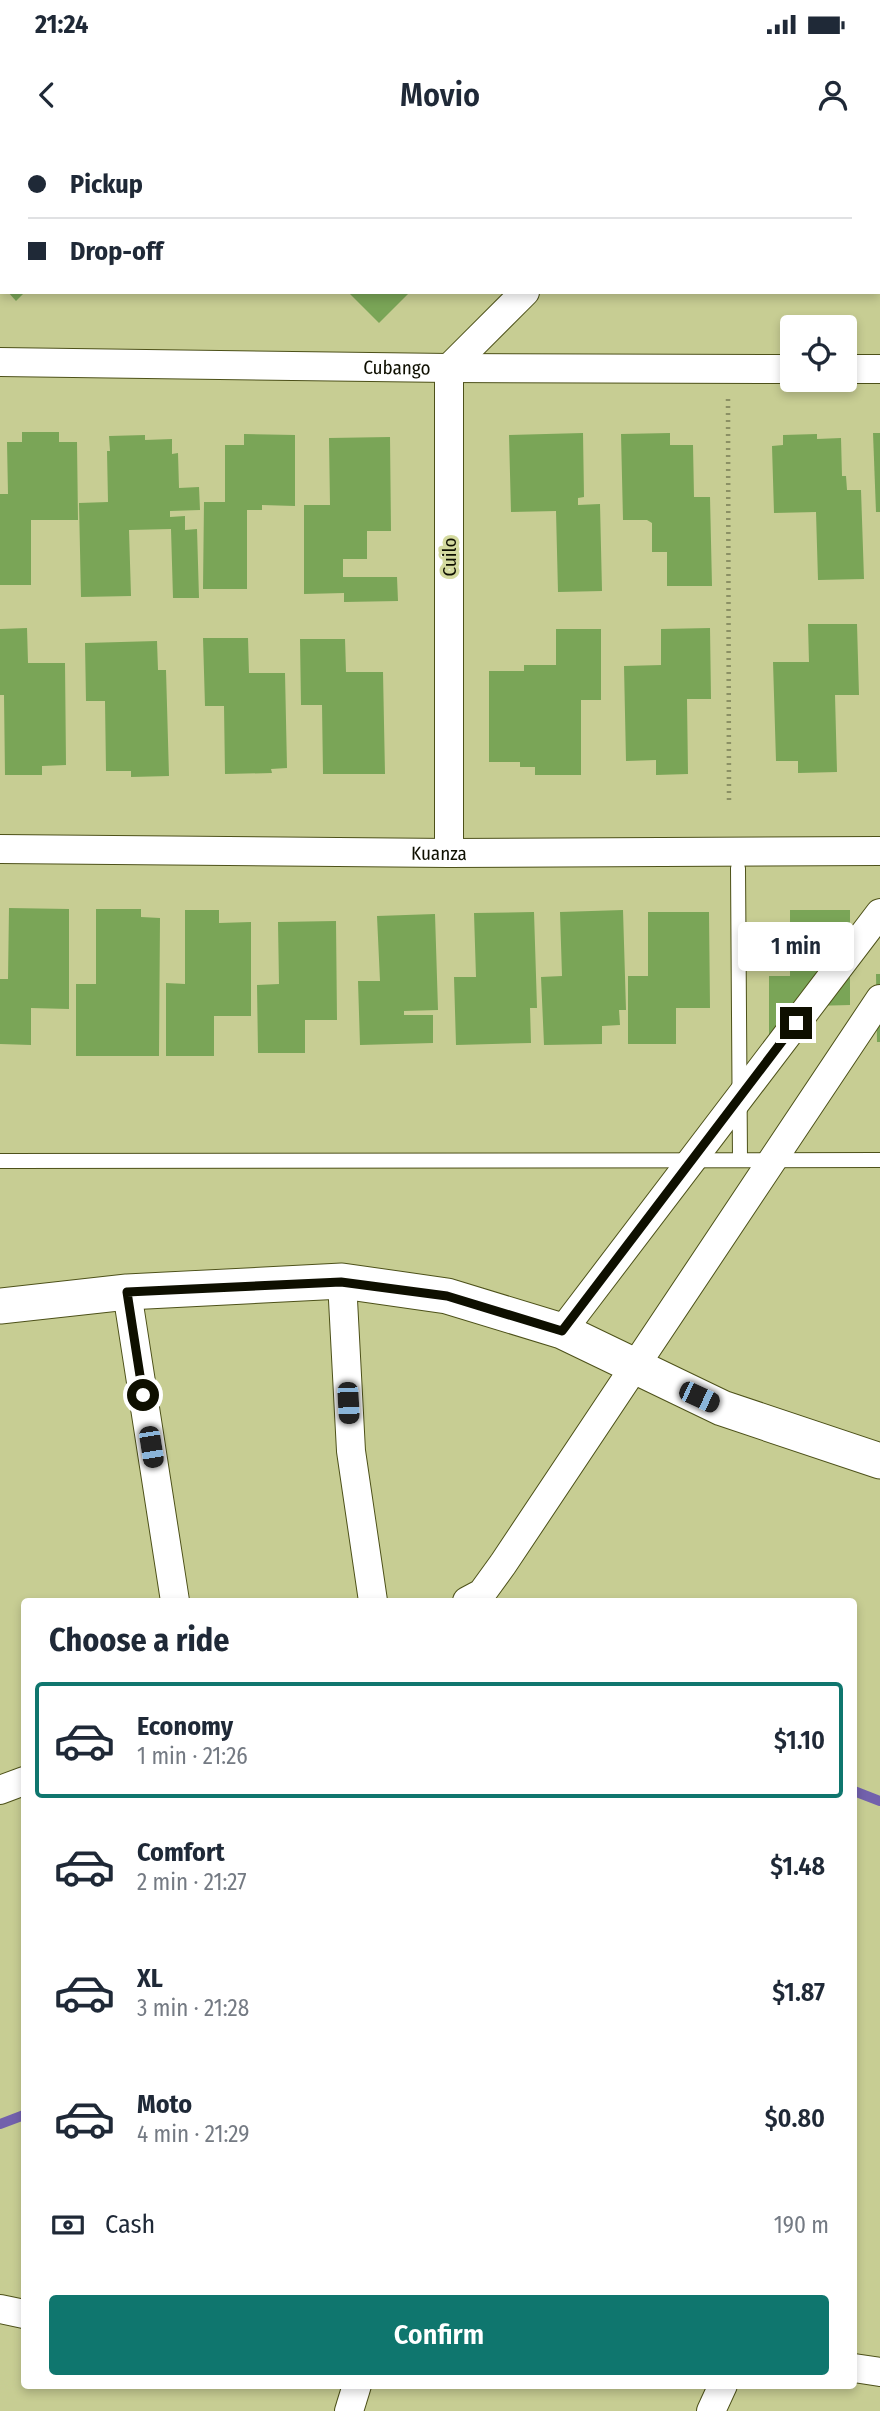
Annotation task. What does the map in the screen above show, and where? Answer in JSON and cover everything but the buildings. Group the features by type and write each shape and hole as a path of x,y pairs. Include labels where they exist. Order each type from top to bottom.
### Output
{"street":[{"path":"449,368 522,294"},
{"name":"Cubango","path":"0,362 780,369"},
{"name":"Cuilo","path":"449,368 449,853"},
{"path":"857,369 880,369"},
{"name":"Kuanza","path":"0,849 449,853 880,851"},
{"path":"562,1331 880,913"},
{"path":"473,1598 482,1593 503,1564 880,999"},
{"path":"341,1282 351,1451 373,1598"},
{"path":"0,1306 127,1292 341,1282 447,1296 562,1331 722,1408 880,1461"},
{"path":"127,1292 175,1598"},
{"path":"0,1790 21,1782"},
{"path":"0,2309 21,2313"},
{"path":"857,2368 880,2372"},
{"path":"349,2411 356,2389"},
{"path":"711,2411 721,2389"}],"lane":[{"path":"738,867 740,1160"},
{"path":"0,1161 880,1160"}],"path":[{"path":"728,398 729,802"}],"waterway":[{"path":"857,1792 880,1801"},
{"path":"0,2124 21,2116"}],"route":[{"path":"143,1395 127,1292 341,1282 447,1296 562,1331 796,1023"}]}
